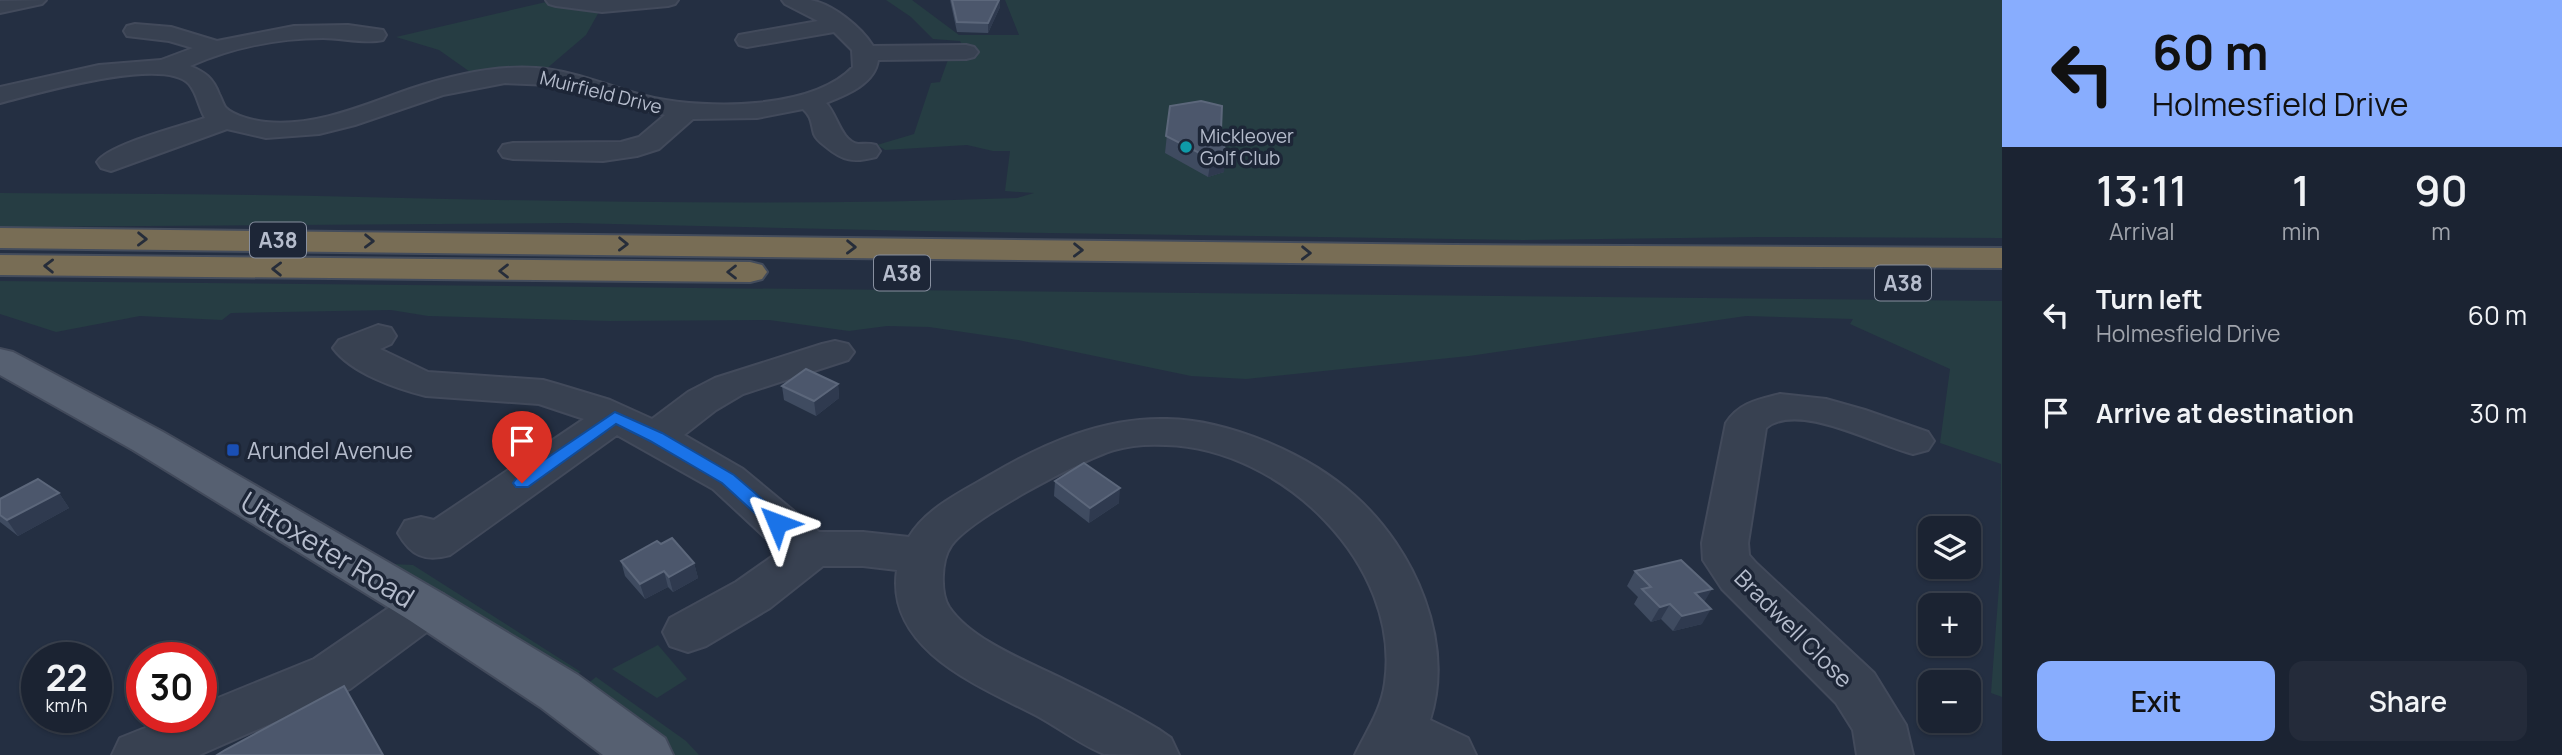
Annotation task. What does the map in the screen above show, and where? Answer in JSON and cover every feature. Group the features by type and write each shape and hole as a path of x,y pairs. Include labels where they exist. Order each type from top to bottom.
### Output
{"highway":[{"name":"A38","path":"0,238 1454,256 2002,258"},
{"name":"A38","path":"0,265 2002,284"}],"main road":[{"name":"Uttoxeter Road","path":"0,360 148,441 426,607 559,691 645,755"}],"street":[{"path":"0,7 35,0"},
{"path":"556,0 602,6 668,0"},
{"path":"802,4 838,12 866,53 952,50"},
{"path":"747,40 838,12"},
{"path":"164,68 215,48 327,21 374,35"},
{"path":"135,31 167,30 215,48"},
{"name":"Muirfield Drive","path":"226,120 268,130 317,126 349,119 450,85 517,75 554,78 641,102 686,111 737,111 807,100 829,93 862,74 866,53"},
{"path":"0,95 85,75 145,67 164,68 194,76 203,85 215,113 226,120"},
{"path":"807,100 822,112 831,139 850,153 866,150"},
{"path":"533,148 614,151 638,148 650,143 686,111"},
{"path":"111,162 147,146 226,120"},
{"path":"378,336 352,348 386,369 413,381 543,392 570,398 656,437 728,479 799,542 811,548 863,549 922,556"},
{"path":"656,437 702,401 729,386 835,352"},
{"name":"Bradwell Close","path":"1885,755 1879,725 1855,688 1739,576 1726,560 1725,543 1746,422 1752,415 1774,407 1810,408 1913,441"},
{"path":"421,533 433,542 615,417"},
{"path":"1151,755 984,662 944,634 923,608 922,556 936,533 948,521 1052,459 1082,447 1142,432 1194,435 1224,442 1272,462 1309,483 1357,525 1374,549 1398,596 1413,652 1412,693 1390,743 1448,755"},
{"path":"688,632 783,576 811,548"},
{"path":"140,755 332,674 426,607"}],"green space":[{"path":"886,0 912,0 959,35 1019,35 1005,0 2002,0 2002,238 1521,240 571,223 0,227 0,193 771,203 1017,198 1034,193 1005,191 1010,151 993,151 967,145 885,150 877,145 914,134 931,83 940,82 949,57 975,57 976,49 963,47 960,41 933,39 911,17"},
{"path":"546,2 600,10 586,35 545,70 473,74 439,50 396,37"},
{"path":"0,281 2002,301 2002,697 1991,693 2000,573 2001,464 1940,443 1950,369 1850,324 1853,319 1746,316 1469,356 1246,379 1191,376 1018,340 929,327 887,326 849,331 769,320 610,321 428,316 391,310 231,313 222,320 140,316 56,332 0,314"},
{"path":"392,564 413,565 581,672 565,678"},
{"path":"658,645 687,679 657,698 612,669"},
{"path":"596,677 686,741 699,755 670,755 582,688"}],"building":[{"path":"952,0 999,0 988,23 957,22"},
{"path":"1201,101 1222,106 1221,130 1226,155 1211,159 1166,136 1170,106"},
{"path":"806,369 838,384 814,401 782,386"},
{"path":"1084,463 1120,488 1090,508 1055,481"},
{"path":"38,479 59,493 7,520 0,515 0,499"},
{"path":"672,538 694,563 669,577 664,571 640,584 621,561 657,541 661,544"},
{"path":"1681,560 1712,589 1695,593 1711,609 1682,616 1670,604 1660,607 1642,589 1651,587 1635,571"},
{"path":"344,686 383,755 217,755 225,750"}],"place":[{"name":"Mickleover Golf Club","path":"1186,147"},
{"name":"Arundel Avenue","path":"233,450"}],"route":[{"path":"522,483 615,417 656,437 728,479 777,523"}]}
